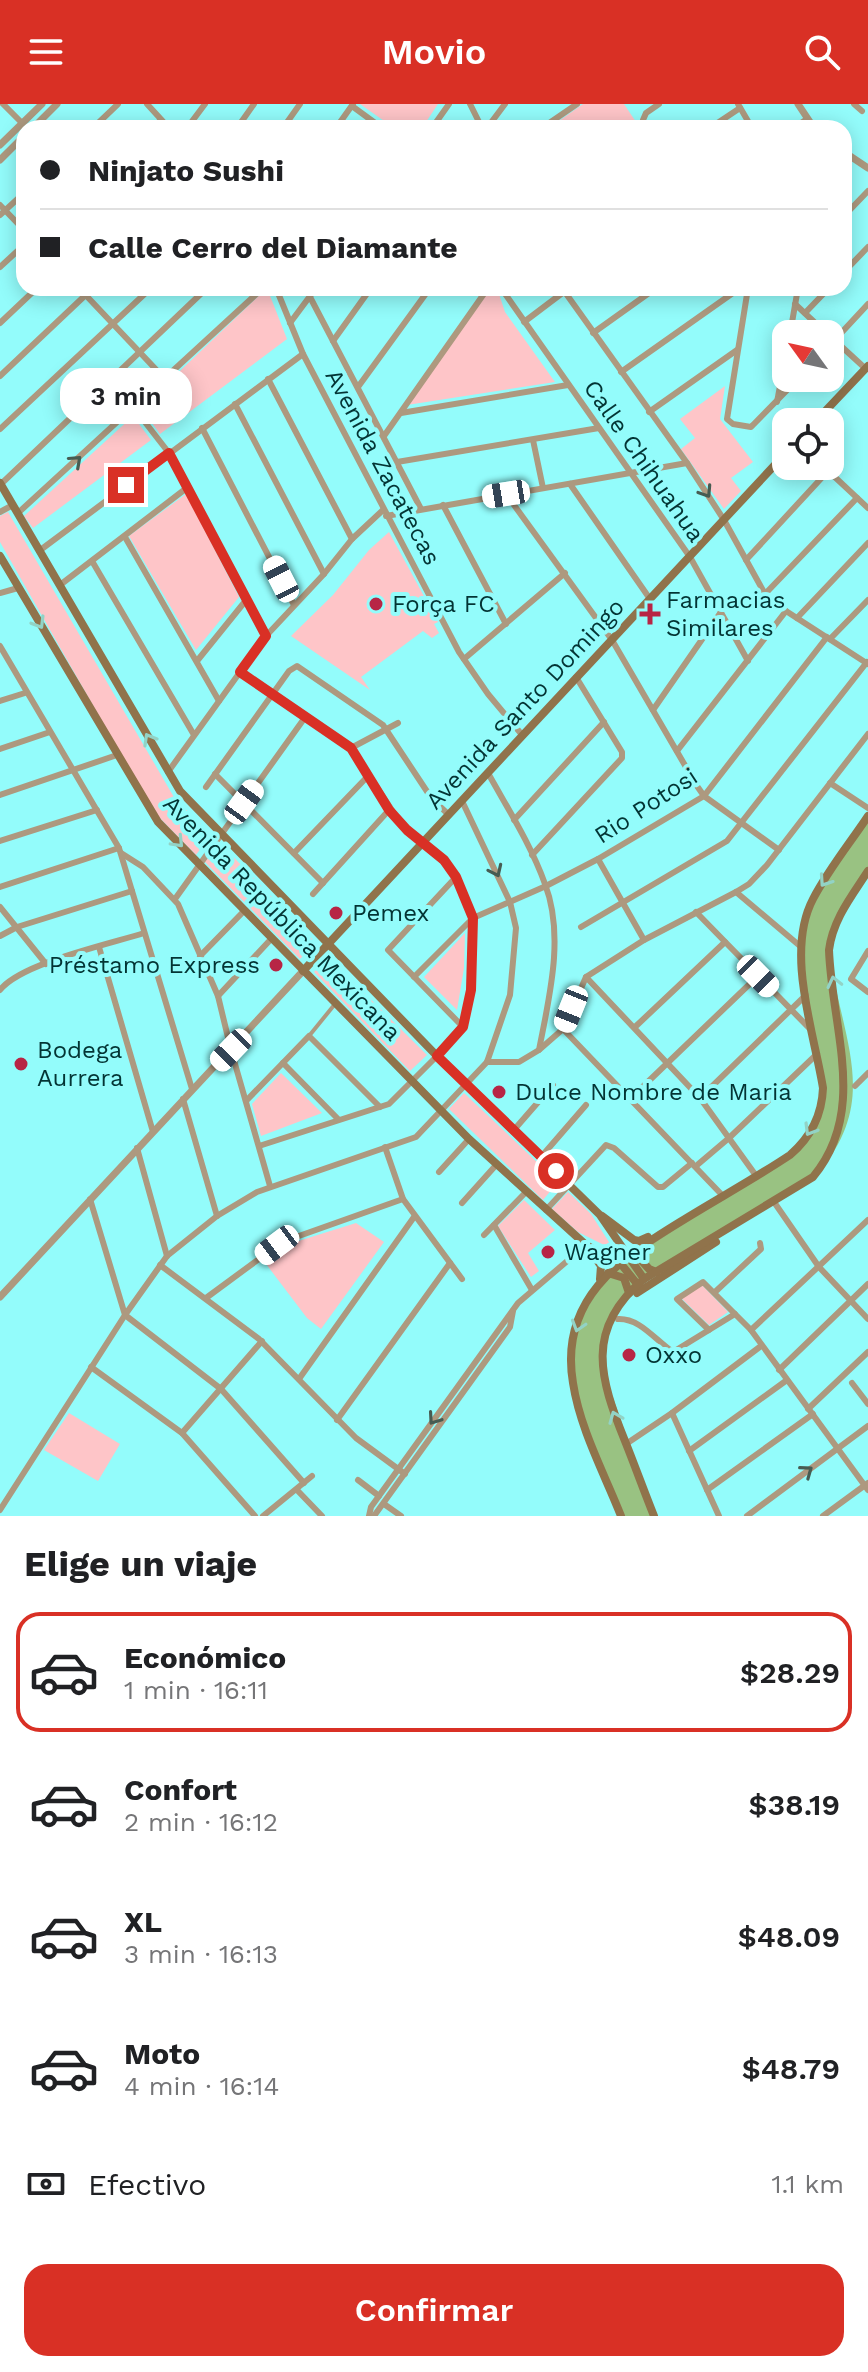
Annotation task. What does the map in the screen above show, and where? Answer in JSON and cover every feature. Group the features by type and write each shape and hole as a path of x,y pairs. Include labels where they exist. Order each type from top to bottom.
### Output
{"main road":[{"path":"828,408 867,368"},
{"name":"Avenida Santo Domingo","path":"303,971 772,468"},
{"name":"Avenida República Mexicana","path":"0,484 180,791 437,1056 600,1215 620,1265 636,1284"},
{"name":"Avenida República Mexicana","path":"0,556 153,816 469,1139 586,1245 620,1265"},
{"path":"596,1287 663,1232 757,1177 801,1146 815,1124 823,1100 823,1088 800,946 806,914 813,898 868,816"},
{"path":"857,1087 829,950 831,934 838,918 868,871"},
{"path":"654,1516 601,1370 612,1319 636,1284 654,1271 732,1228 819,1172 842,1142 849,1127"},
{"path":"600,1215 639,1241 663,1232"},
{"path":"603,1352 630,1300 645,1286 701,1252 732,1228"},
{"path":"586,1245 601,1266 601,1274 576,1327 572,1374 581,1415 621,1516"},
{"path":"642,1248 641,1260 654,1271"}],"street":[{"path":"3,104 19,120"},
{"path":"25,120 42,104"},
{"path":"41,120 57,104"},
{"path":"101,120 118,104"},
{"path":"491,120 505,104"},
{"path":"643,120 646,113 659,104"},
{"path":"798,104 807,119"},
{"path":"854,104 862,111"},
{"path":"352,105 371,120"},
{"path":"553,120 573,105"},
{"path":"152,106 161,120"},
{"path":"721,120 739,106"},
{"path":"0,145 16,129"},
{"path":"0,160 16,144"},
{"path":"852,208 868,191"},
{"path":"852,264 868,247"},
{"path":"0,267 16,252"},
{"path":"0,323 29,296"},
{"path":"0,376 85,296"},
{"path":"87,296 165,379"},
{"path":"0,429 143,296"},
{"path":"0,484 198,296"},
{"path":"18,513 254,296"},
{"name":"Avenida Zacatecas","path":"279,296 303,354 464,659 523,736"},
{"path":"333,341 365,296"},
{"path":"358,387 424,296"},
{"path":"384,436 482,296"},
{"name":"Calle Chihuahua","path":"506,296 690,557 748,661"},
{"path":"524,322 556,296"},
{"path":"569,296 687,463 724,520 765,594 786,611 867,662 742,823 718,848 581,927"},
{"path":"593,333 645,296"},
{"path":"621,372 729,296"},
{"path":"747,296 727,419 733,424 751,427 786,392"},
{"path":"792,320 796,296"},
{"path":"805,313 821,296"},
{"path":"290,323 310,297 421,509"},
{"path":"795,304 812,320"},
{"path":"844,326 868,304"},
{"path":"649,412 737,350"},
{"path":"844,350 867,368"},
{"path":"39,551 303,354"},
{"path":"268,379 352,539"},
{"path":"401,413 568,385"},
{"path":"777,402 779,392"},
{"path":"235,404 324,574"},
{"path":"134,408 169,453 266,636"},
{"path":"202,428 294,605"},
{"path":"397,462 599,428"},
{"path":"533,440 543,488"},
{"path":"168,772 266,636 352,539 385,513 687,463"},
{"path":"746,560 816,480"},
{"path":"838,480 868,508"},
{"path":"570,484 650,599"},
{"path":"60,585 188,487"},
{"path":"506,494 612,640 704,796 779,850"},
{"path":"765,594 857,498"},
{"path":"0,512 13,505"},
{"path":"443,505 506,624"},
{"path":"125,537 219,701"},
{"path":"797,618 868,543"},
{"path":"92,561 194,735"},
{"path":"464,659 565,573"},
{"path":"0,593 18,588"},
{"path":"197,661 247,599"},
{"name":"Rio Potosi","path":"473,918 598,859 704,796 829,638 868,600"},
{"path":"677,751 786,611"},
{"path":"653,710 721,612"},
{"path":"0,646 120,851 192,1089"},
{"path":"206,787 294,667 302,668 386,729 432,799 449,815"},
{"path":"240,672 351,748 389,810 444,860 456,877 473,918 471,990 463,1027 437,1056 393,1102 259,1146"},
{"path":"532,855 622,758 622,752 576,677"},
{"path":"0,701 25,693"},
{"path":"175,899 306,716"},
{"path":"514,820 604,722"},
{"path":"351,748 398,723"},
{"path":"0,749 50,732"},
{"path":"487,1062 519,1062 539,1050 563,1029 586,977 644,940 736,892 758,875 868,734"},
{"path":"0,795 117,755"},
{"path":"488,773 546,886 553,918 551,988 539,1050"},
{"path":"215,774 323,883"},
{"path":"294,853 368,776"},
{"path":"830,783 868,808"},
{"path":"0,1510 125,1315 167,1256 217,1216 270,1186 416,1137 487,1062 512,982 516,928 510,902 462,801"},
{"path":"0,841 97,810"},
{"path":"313,894 389,810"},
{"path":"0,887 120,851"},
{"path":"120,851 143,867 175,899 218,996 270,1186"},
{"path":"598,859 644,940"},
{"path":"456,877 388,950 463,1027"},
{"path":"0,936 17,927 132,891"},
{"path":"736,892 800,946"},
{"path":"0,907 46,964"},
{"path":"200,956 244,911"},
{"path":"696,912 813,1032"},
{"path":"414,977 473,918"},
{"path":"0,990 11,979 46,964 144,933"},
{"path":"218,996 272,938"},
{"path":"635,1027 725,942"},
{"path":"99,947 153,1132"},
{"path":"868,951 851,979 868,992"},
{"name":"Avenida Santo Domingo","path":"0,1297 303,971"},
{"path":"630,1099 758,976"},
{"path":"586,977 700,1098 757,1177"},
{"path":"700,1098 806,995"},
{"path":"246,1101 336,1004"},
{"path":"563,1029 723,1196"},
{"path":"309,1036 380,1107"},
{"path":"546,1210 606,1145 614,1148 658,1187 663,1187 729,1138 817,1054"},
{"path":"283,1063 338,1119"},
{"path":"868,1073 857,1087 868,1089"},
{"path":"513,1131 553,1085"},
{"path":"183,1099 217,1216"},
{"path":"541,1157 586,1105"},
{"path":"439,1172 469,1139"},
{"path":"385,1147 403,1199 462,1279"},
{"path":"137,1148 167,1256"},
{"path":"462,1203 497,1164"},
{"path":"484,1235 526,1192"},
{"path":"90,1199 125,1315 221,1389 304,1483"},
{"path":"206,1298 282,1242 403,1199"},
{"path":"774,1202 819,1267 868,1319"},
{"path":"299,1379 414,1217"},
{"path":"751,1330 868,1220"},
{"path":"494,1225 532,1290"},
{"path":"371,1516 370,1509 379,1496 513,1311 532,1290 586,1245"},
{"path":"715,1292 761,1246"},
{"path":"337,1420 450,1263"},
{"path":"160,1265 262,1341 337,1420 364,1445 405,1474"},
{"path":"709,1330 677,1299 703,1282 751,1330 867,1486 823,1516"},
{"path":"779,1370 868,1284"},
{"path":"371,1516 384,1504 510,1327 513,1311"},
{"path":"618,1319 637,1323 673,1352 735,1314"},
{"path":"182,1433 262,1341"},
{"path":"626,1444 761,1346"},
{"path":"707,1490 810,1412 868,1352"},
{"path":"91,1367 182,1433 255,1516"},
{"path":"689,1451 787,1380"},
{"path":"854,1385 868,1404"},
{"path":"454,1390 462,1395"},
{"path":"672,1413 719,1516"},
{"path":"747,1516 868,1426"},
{"path":"263,1516 312,1476"},
{"path":"358,1480 379,1496"},
{"path":"297,1490 322,1516"},
{"path":"384,1504 401,1516"}],"shaded area":[{"path":"360,104 438,104 427,120 383,120"},
{"path":"583,104 624,104 635,120 560,120"},
{"path":"259,296 270,296 287,339 160,434 141,408"},
{"path":"485,296 500,296 505,312 555,382 407,405"},
{"path":"725,386 720,419 753,462 731,478 741,491 724,509 681,449 695,438 680,419"},
{"path":"133,416 151,440 33,528 24,516"},
{"path":"186,494 239,597 196,650 129,536"},
{"path":"8,512 175,799 211,834 196,855 153,811 0,542 0,516"},
{"name":"Força FC","path":"389,532 438,622 434,624 439,633 432,638 423,631 361,677 370,690 291,636 333,595 369,550"},
{"path":"868,816 868,872 837,920 830,944 833,975 852,1068 851,1109 845,1129 819,1172 638,1285 612,1319 601,1363 654,1516 621,1516 581,1415 572,1380 576,1327 608,1273 801,1146 823,1101 800,951 806,914"},
{"path":"218,841 316,943 300,959 204,861"},
{"path":"465,933 464,968 457,1010 424,977"},
{"path":"328,957 427,1055 410,1071 314,972"},
{"path":"281,1073 322,1113 261,1136 252,1104"},
{"path":"464,1093 558,1182 543,1200 449,1109"},
{"path":"568,1192 591,1214 614,1250 578,1232 552,1209"},
{"path":"524,1200 555,1230 528,1253 539,1271 531,1277 498,1226"},
{"path":"356,1223 384,1242 321,1329 307,1318 263,1260 276,1248"},
{"path":"701,1284 728,1312 709,1325 680,1297"},
{"path":"69,1413 120,1444 98,1481 44,1450"}],"place":[{"name":"Força FC","path":"376,604"},
{"name":"Farmacias Similares","path":"650,614"},
{"name":"Pemex","path":"336,913"},
{"name":"Préstamo Express","path":"276,965"},
{"name":"Bodega Aurrera","path":"21,1064"},
{"name":"Dulce Nombre de Maria","path":"499,1092"},
{"name":"Wagner","path":"548,1252"},
{"name":"Oxxo","path":"629,1355"}],"route":[{"path":"126,485 169,453 266,636 240,672 351,748 389,810 407,830 444,860 456,877 473,918 471,990 463,1027 437,1056 556,1171"}]}
